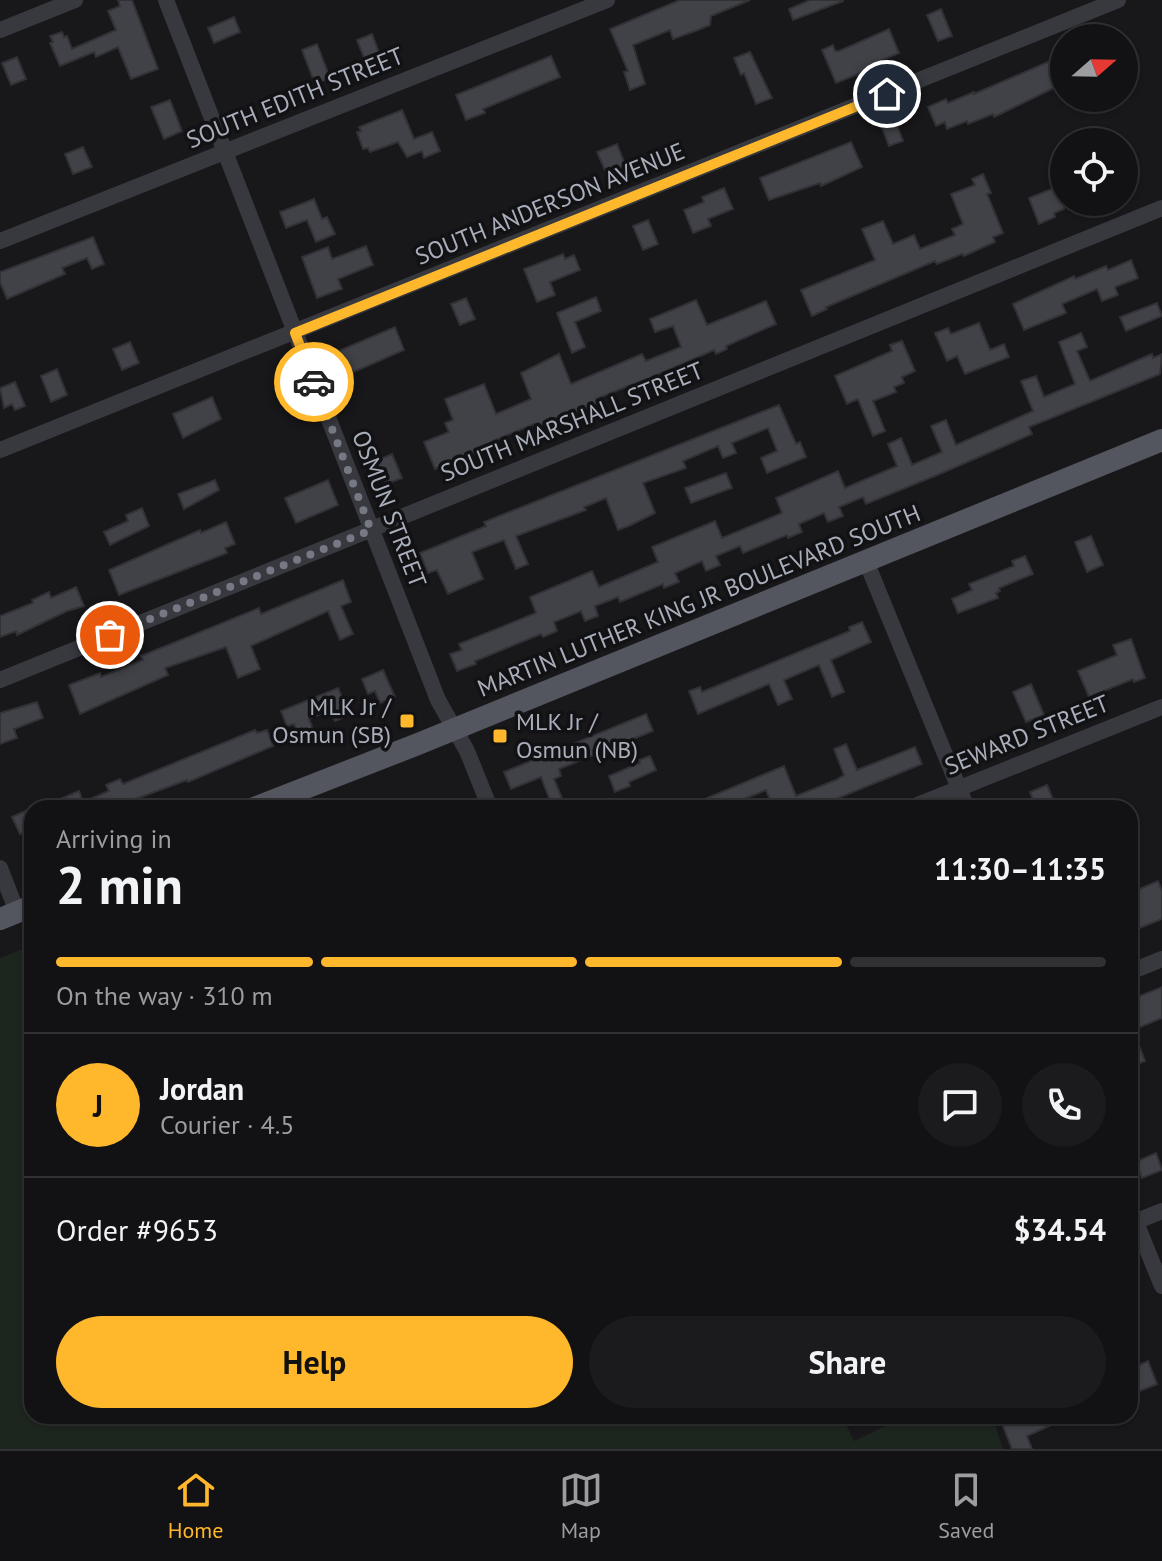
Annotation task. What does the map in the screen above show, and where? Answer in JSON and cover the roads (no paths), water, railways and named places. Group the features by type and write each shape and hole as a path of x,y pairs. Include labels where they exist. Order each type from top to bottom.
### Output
{"main road":[{"name":"MARTIN LUTHER KING JR BOULEVARD SOUTH","path":"274,800 1162,440"}],"street":[{"path":"0,30 75,0"},
{"name":"OSMUN STREET","path":"166,0 438,700 467,751 487,800"},
{"name":"SOUTH EDITH STREET","path":"0,241 607,0"},
{"name":"SOUTH ANDERSON AVENUE","path":"0,450 1118,0"},
{"name":"SOUTH MARSHALL STREET","path":"0,680 1162,208"},
{"path":"866,561 964,800"},
{"name":"SEWARD STREET","path":"930,800 1162,707"},
{"path":"0,868 16,912"},
{"path":"1138,969 1162,959"},
{"path":"1138,1217 1162,1211"},
{"path":"1138,1232 1162,1286"}],"place":[{"name":"MLK Jr / Osmun (SB)","path":"407,721"},
{"name":"MLK Jr / Osmun (NB)","path":"500,736"}]}
